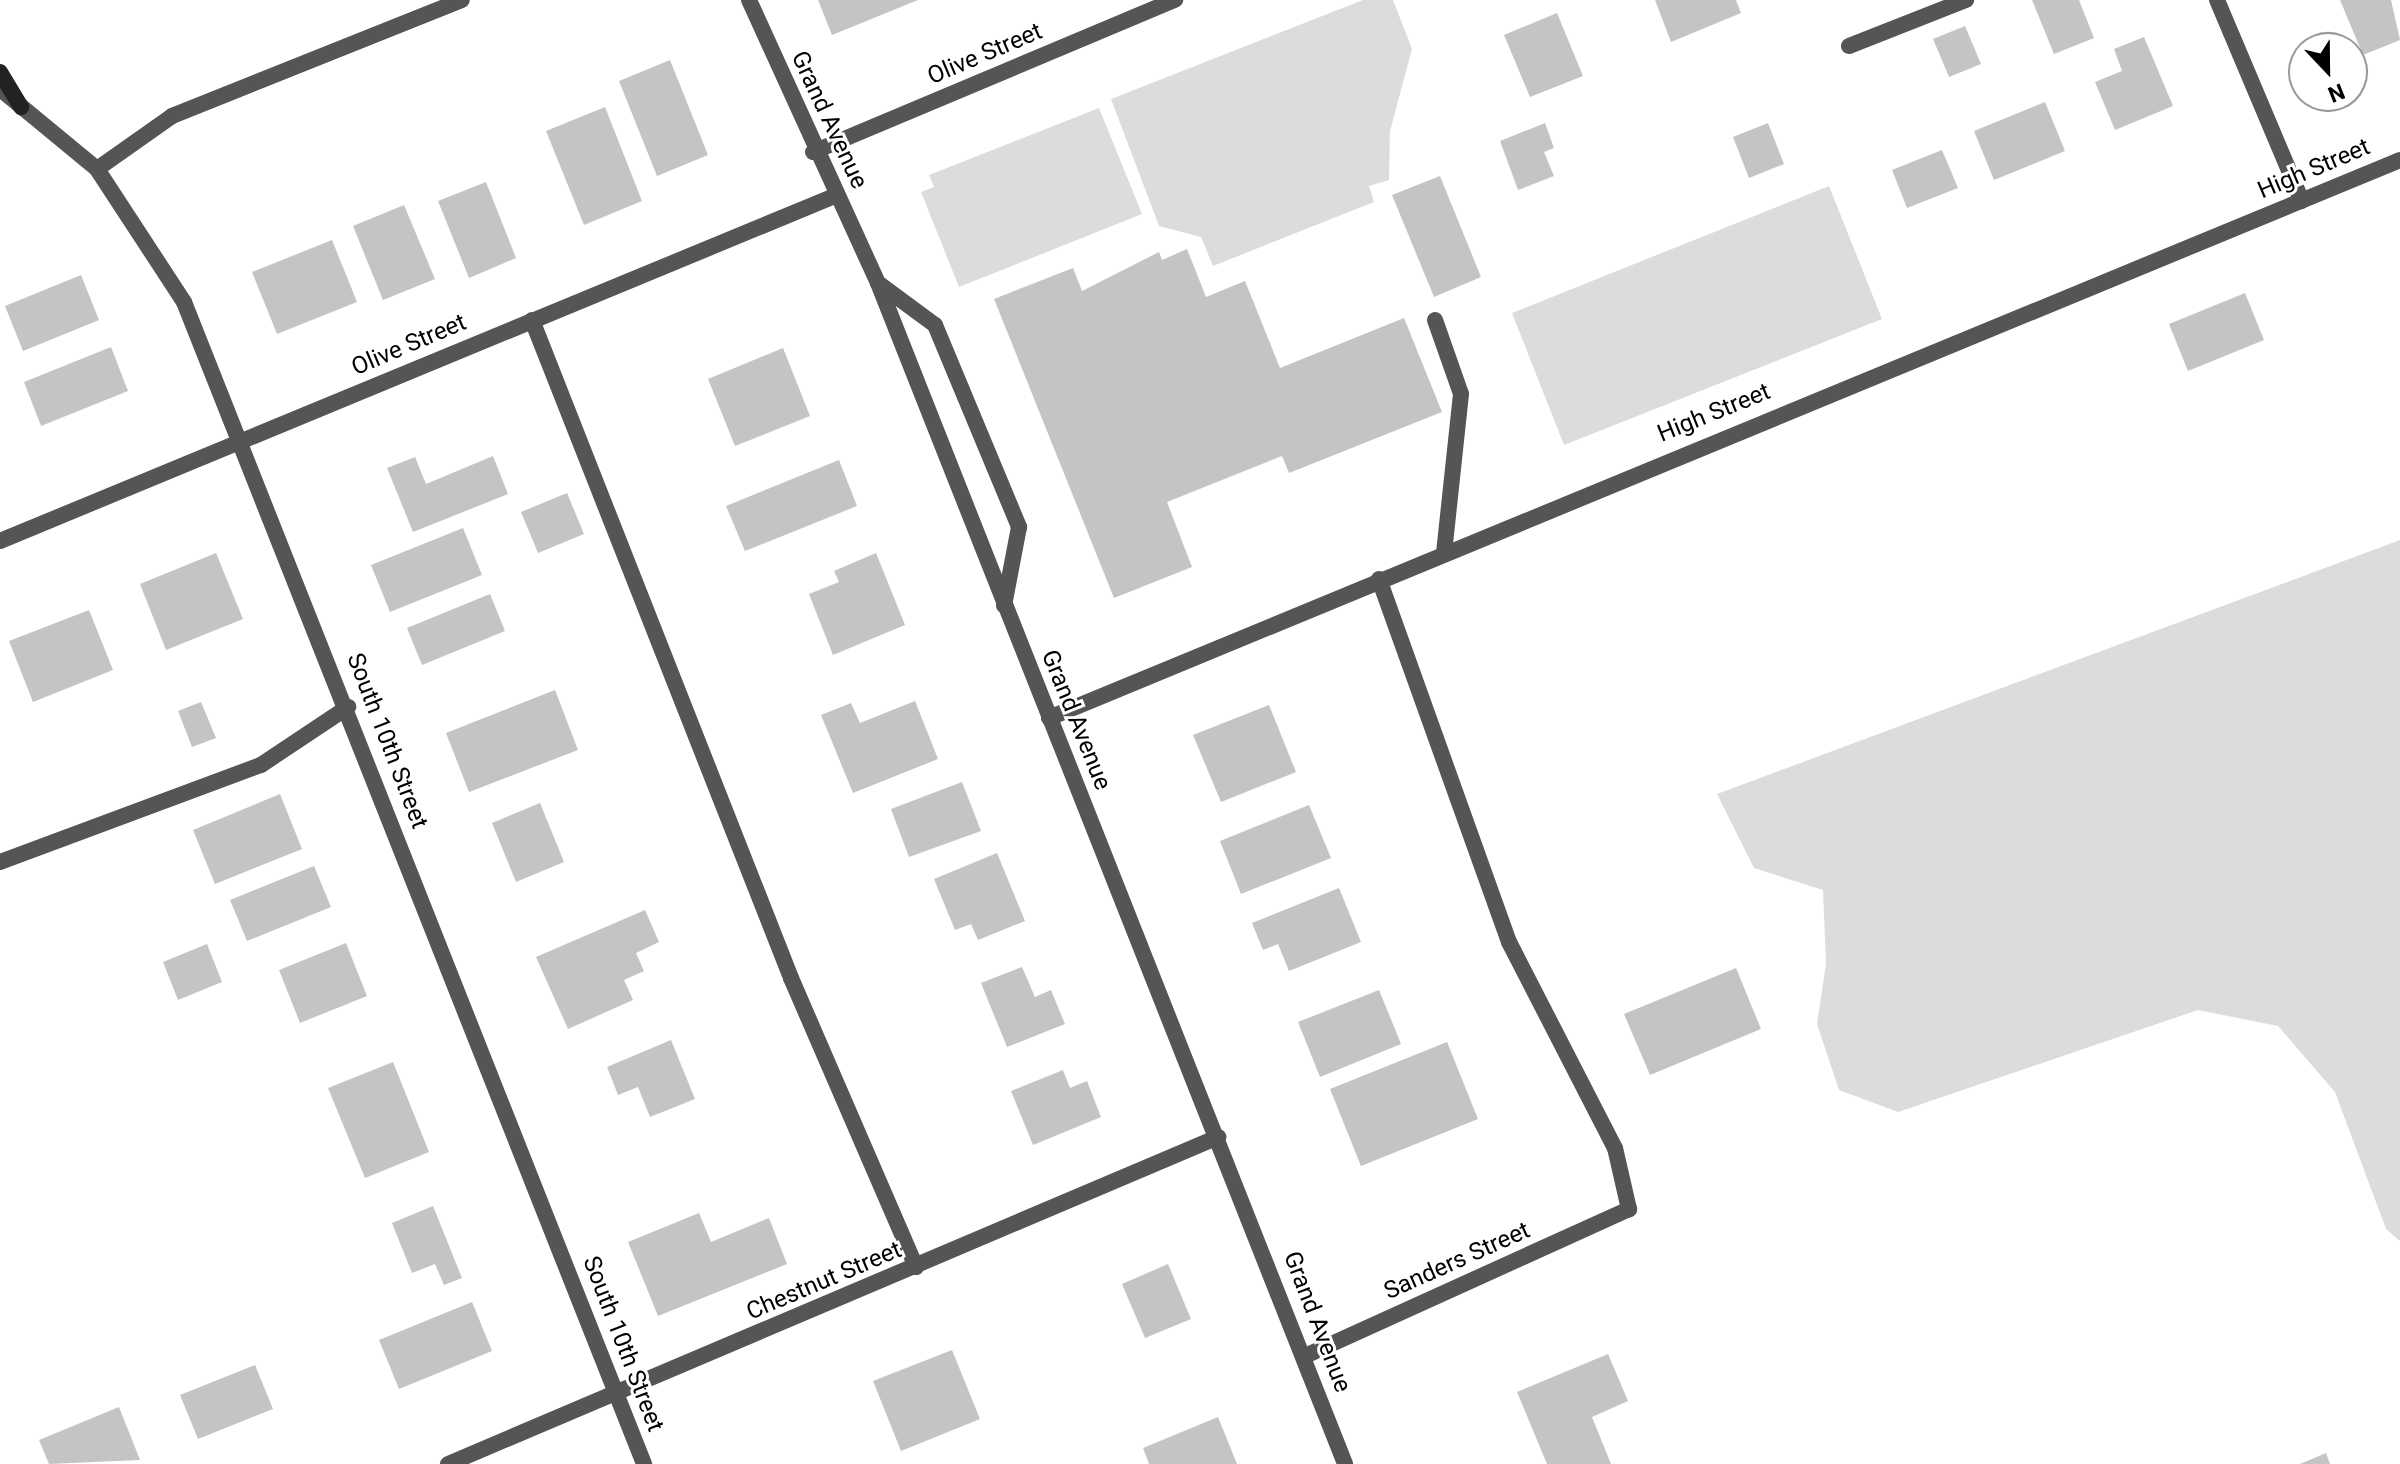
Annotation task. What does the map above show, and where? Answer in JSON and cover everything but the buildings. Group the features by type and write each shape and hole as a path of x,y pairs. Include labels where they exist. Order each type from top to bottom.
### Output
{"main road":[{"path":"0,72 21,107"}],"street":[{"path":"97,169 172,116 462,0"},
{"name":"Grand Avenue","path":"749,0 813,152 878,283 1305,1356 1345,1464"},
{"name":"Olive Street","path":"813,152 1175,0"},
{"path":"1849,46 1966,0"},
{"path":"2217,0 2302,201"},
{"name":"South 10th Street","path":"0,89 97,169 184,302 243,440 644,1464"},
{"name":"High Street","path":"1049,718 1444,552 2400,160"},
{"name":"Olive Street","path":"0,541 837,195"},
{"path":"878,283 935,325 1019,527 1004,606"},
{"path":"532,320 791,978 916,1267"},
{"path":"1435,320 1461,394 1444,552"},
{"name":"Sanders Street","path":"1305,1356 1629,1209 1615,1148 1509,942 1379,579"},
{"path":"0,862 261,765 348,707"},
{"name":"Chestnut Street","path":"448,1464 617,1397 1218,1137"}],"shaded area":[{"path":"1363,0 1393,0 1412,49 1390,131 1389,180 1369,186 1374,202 1213,266 1201,237 1159,226 1111,99"},
{"path":"1099,108 1142,214 959,287 921,192 934,187 929,175"},
{"path":"1829,186 1882,319 1564,445 1512,313"},
{"path":"2400,540 2400,1241 2386,1229 2335,1092 2278,1026 2198,1010 1898,1112 1839,1090 1817,1024 1826,964 1823,890 1754,868 1717,794"}]}
